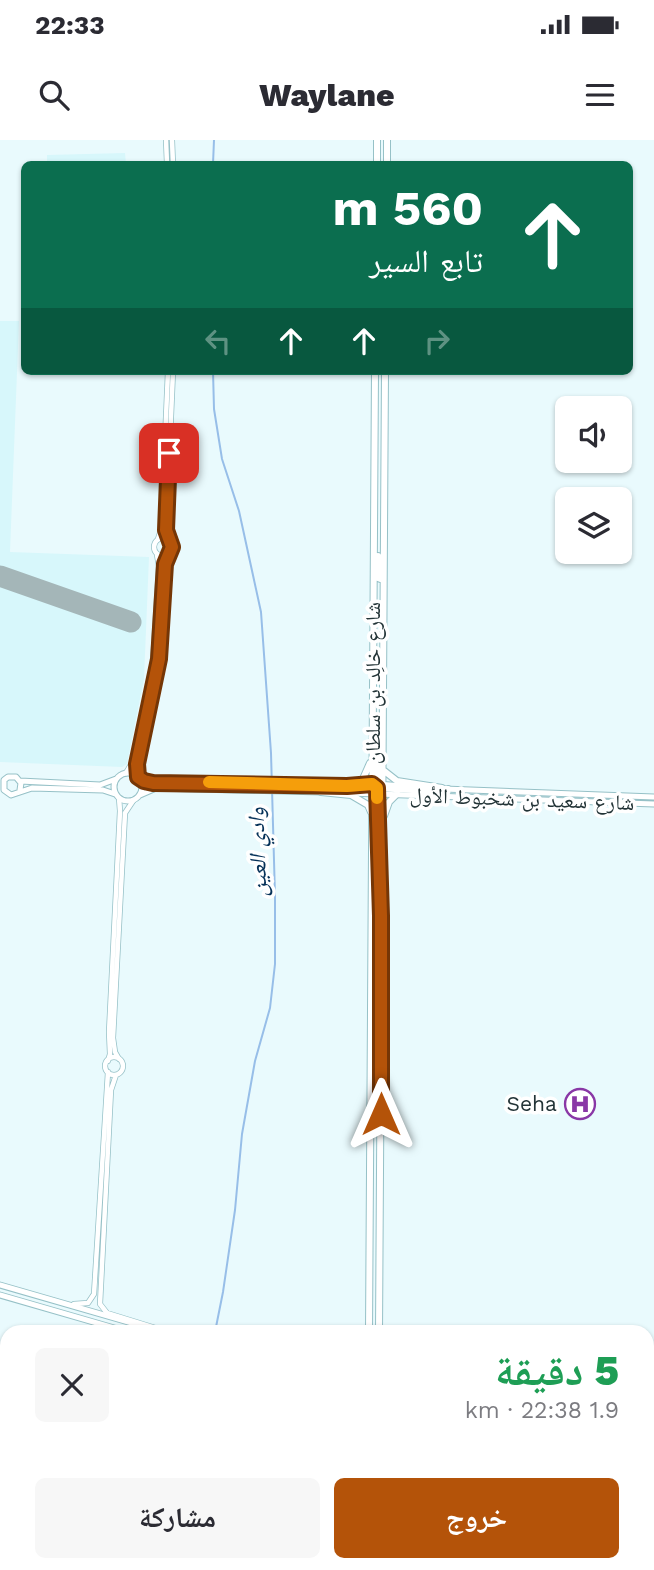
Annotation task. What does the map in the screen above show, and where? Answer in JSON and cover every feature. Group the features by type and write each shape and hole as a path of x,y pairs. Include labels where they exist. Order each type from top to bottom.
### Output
{"main road":[{"path":"387,140 387,161"},
{"path":"377,143 379,161"},
{"name":"شارع خالِد بن سلطان","path":"375,375 372,754 377,789 380,853 379,1325"},
{"name":"شارع خالِد بن سلطان","path":"370,1325 372,822 381,738 385,375"},
{"path":"384,422 391,431"},
{"path":"384,549 391,544"},
{"path":"374,548 378,556 378,578 383,580"},
{"path":"383,621 390,628"},
{"path":"373,729 377,742 377,789"},
{"path":"381,738 384,774 401,782 445,789"},
{"path":"347,786 362,781 372,754"},
{"path":"126,773 139,778 142,788 140,795 133,801 124,801 100,790 30,788 11,795 2,789 3,780 14,776 20,781 104,785 126,773"},
{"name":"شارع سعيد بن شخبوط الأول","path":"139,778 153,783 206,782 255,788"},
{"path":"116,779 114,785 117,796"},
{"path":"20,781 20,790"},
{"name":"شارع سعيد بن شخبوط الأول","path":"140,795 156,789 347,786 397,794 654,804"},
{"name":"شارع سعيد بن شخبوط الأول","path":"300,788 331,792"},
{"path":"331,792 341,788 445,789"},
{"name":"شارع سعيد بن شخبوط الأول","path":"445,789 654,797"},
{"path":"321,792 351,795 367,804 372,822"},
{"path":"380,853 385,811 397,794"},
{"path":"372,990 377,990 381,1024"},
{"path":"371,1099 374,1126 380,1128"},
{"path":"0,1285 140,1325"},
{"path":"0,1295 104,1325"}],"street":[{"path":"166,140 167,161"},
{"path":"172,140 173,161"},
{"path":"126,773 133,761 154,650 159,568 158,555 153,547 161,528 170,375"},
{"path":"139,778 137,764 160,646 165,564 172,547 166,530 170,375"},
{"path":"158,539 164,537 169,540"},
{"path":"158,555 167,555"},
{"path":"42,1297 82,1305 90,1301 94,1294 108,1072 106,1068 110,1054 108,1038 120,811 117,796"},
{"path":"133,801 125,813 113,1038 115,1052 123,1069 116,1075 111,1090 100,1304 107,1313 153,1325"},
{"path":"108,1061 112,1058 119,1059"},
{"path":"108,1072 116,1075"}],"shaded area":[{"path":"125,153 126,161 47,161 47,155"},
{"path":"0,321 19,321 10,552 149,557 144,679 127,764 122,767 0,762"}],"waterway":[{"name":"وادي العين","path":"213,161 214,140"},
{"name":"وادي العين","path":"213,375 214,409 222,459 239,511 261,612 271,753 275,896 275,964 270,1008 255,1061 242,1134 235,1210 216,1325"}],"runway":[{"path":"0,576 131,622"}],"slow traffic":[{"path":"209,782 255,785 372,784 377,788 377,798"}],"place":[{"name":"Seha","path":"580,1104"}],"route":[{"path":"169,453 166,530 172,547 165,564 160,646 137,764 138,777 153,783 347,786 372,784 377,788 381,916 381,1114"}]}
